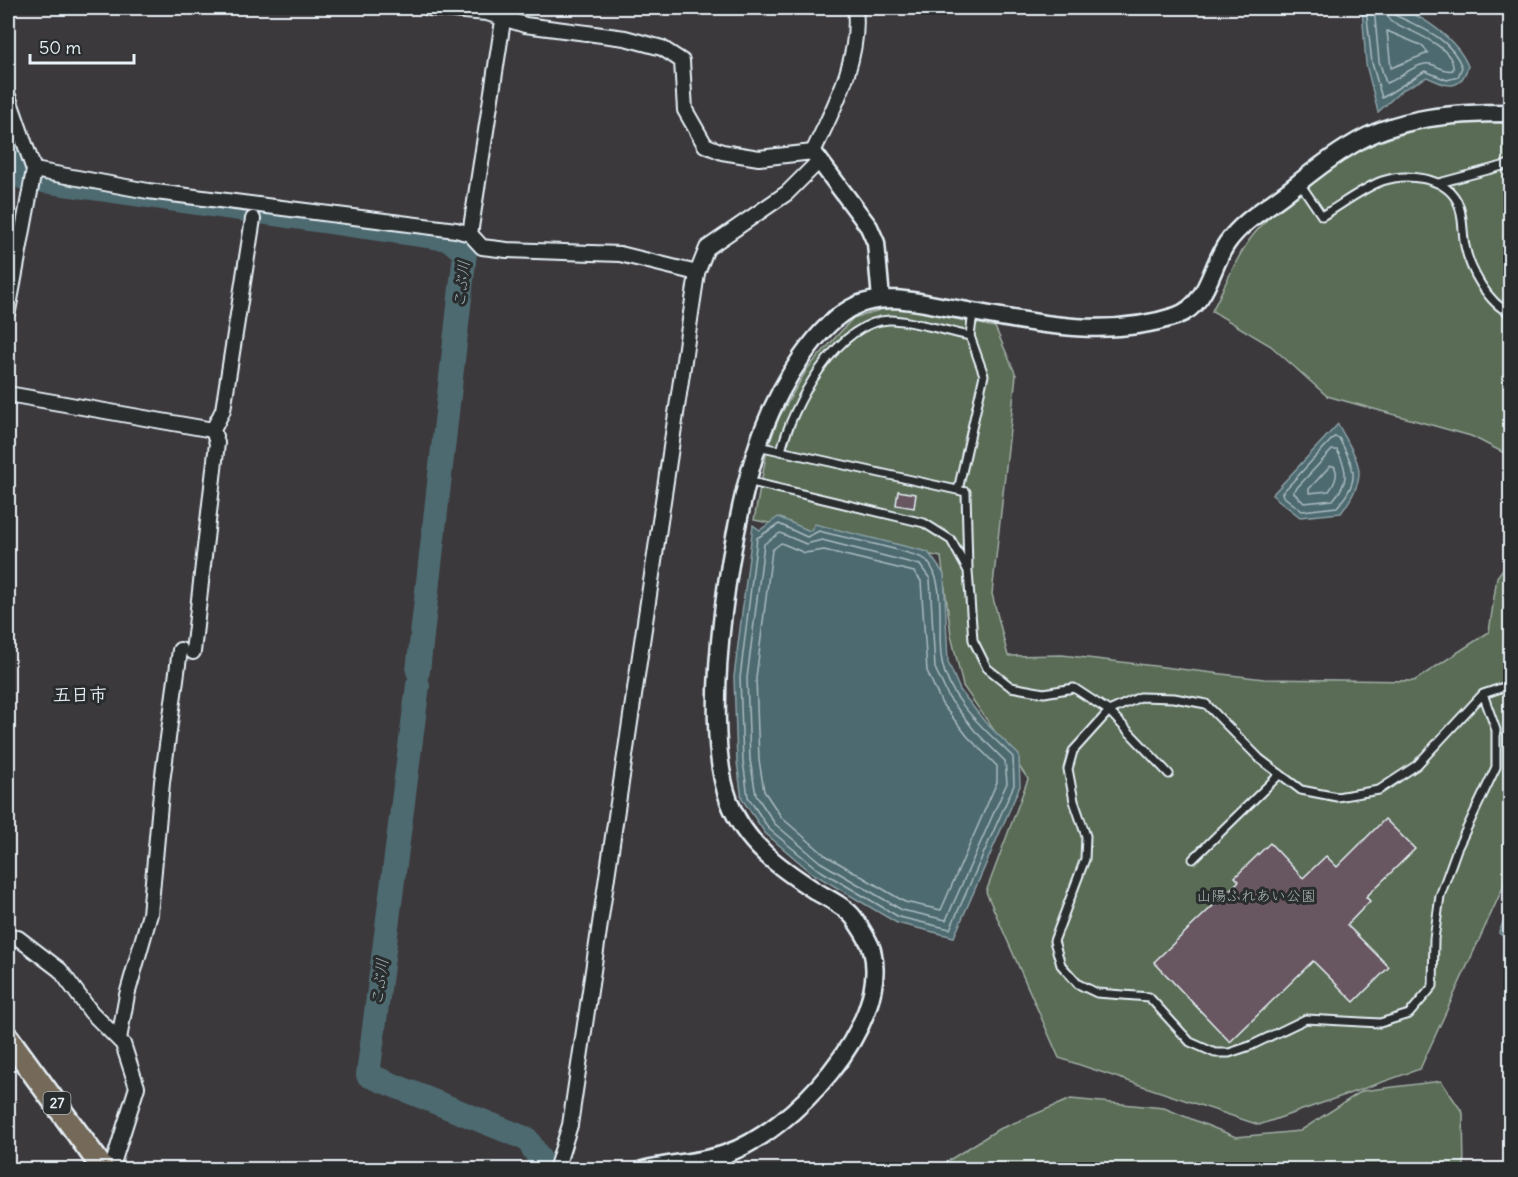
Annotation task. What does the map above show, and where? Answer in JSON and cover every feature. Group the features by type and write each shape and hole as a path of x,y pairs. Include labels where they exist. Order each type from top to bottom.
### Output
{"main road":[{"name":"27","path":"8,1038 104,1170"}],"street":[{"path":"429,8 504,13 525,25 625,38 673,52 682,61 686,110 705,145 722,152 759,158 816,157"},
{"path":"556,1170 570,1125 697,273 707,248 787,193 816,157 843,90 857,28 855,8"},
{"path":"470,234 504,13"},
{"path":"8,96 34,171 8,311"},
{"path":"644,1170 727,1154 771,1131 807,1100 837,1064 859,1027 870,998 874,969 872,948 851,914 789,874 759,850 739,824 727,798 721,766 717,704 722,615 747,481 758,446 783,389 805,353 831,320 855,306 881,299 899,299 1084,328 1122,328 1162,320 1187,312 1206,290 1225,246 1241,226 1352,144 1392,126 1454,114 1510,113"},
{"path":"816,157 869,227 876,243 881,299"},
{"path":"34,171 148,191 470,234 482,246 507,250 620,254 697,273"},
{"path":"119,1039 127,995 150,914 162,782 187,651 217,443 213,430 223,410 253,219"},
{"path":"8,394 213,430"},
{"path":"8,936 18,938 60,970 91,1012 119,1039 137,1087 111,1170"},
{"path":"716,1170 727,1154"}],"lane":[{"path":"1299,182 1322,216 1382,181 1413,177 1439,183 1510,164"},
{"path":"1439,183 1457,200 1465,247 1475,274 1499,308 1510,313"},
{"path":"958,490 984,375 970,336 973,312"},
{"path":"781,451 794,414 814,378 852,332 889,320 970,336"},
{"path":"758,446 966,492 973,640 987,668 1011,687 1044,693 1074,688 1109,711 1169,774"},
{"path":"747,481 924,523 951,540 968,571"},
{"path":"1483,694 1496,730 1496,767 1457,849 1440,896 1434,939 1433,986 1409,1014 1380,1023 1306,1019 1251,1046 1228,1053 1215,1053 1190,1042 1149,997 1097,993 1078,984 1061,965 1054,941 1085,859 1086,847 1086,836 1074,801 1068,769 1073,751 1109,711 1140,696 1174,698 1206,704 1260,759 1301,790 1337,797 1379,790 1417,765 1483,694 1510,685"},
{"path":"1193,859 1280,774"}],"green space":[{"path":"1473,120 1510,124 1510,456 1471,436 1327,396 1271,346 1212,311 1248,242 1277,209 1301,187 1352,154 1379,142 1409,132"},
{"name":"山陽ふれあい公園","path":"893,306 995,327 1016,375 992,594 1008,656 1062,655 1264,679 1414,681 1489,632 1497,577 1510,559 1510,872 1420,1069 1259,1125 1059,1058 986,892 1028,779 963,686 951,635 941,557 754,520 767,451 778,419 807,369 853,318"},
{"path":"1441,1081 1463,1113 1464,1169 935,1169 997,1130 1071,1099 1164,1108 1236,1137 1300,1131 1362,1091"}],"water":[{"path":"1384,7 1402,10 1436,28 1463,56 1468,66 1465,75 1457,84 1452,85 1446,85 1427,77 1402,90 1378,112 1366,64 1362,8"},
{"path":"1338,424 1352,449 1359,469 1356,488 1341,513 1300,517 1272,495"},
{"path":"778,517 810,531 815,524 928,552 944,574 948,662 960,690 985,722 1019,755 1020,786 954,937 897,923 812,873 765,833 742,799 737,762 734,677 753,525 760,530"},
{"path":"1510,904 1510,942 1499,933"}],"building":[{"path":"898,491 916,494 914,508 896,505"},
{"path":"1385,819 1415,849 1366,897 1370,901 1347,925 1389,967 1354,1002 1313,961 1230,1042 1154,962 1239,881 1235,877 1270,843 1303,878 1326,856 1337,867"}],"waterway":[{"name":"こぶ川","path":"8,130 24,178"},
{"path":"8,175 23,178"},
{"name":"こぶ川","path":"44,181 449,239 465,253 418,671"},
{"name":"こぶ川","path":"418,685 368,1075 527,1139 541,1161 540,1170"}],"district":[{"name":"五日市","path":"80,694"}]}
